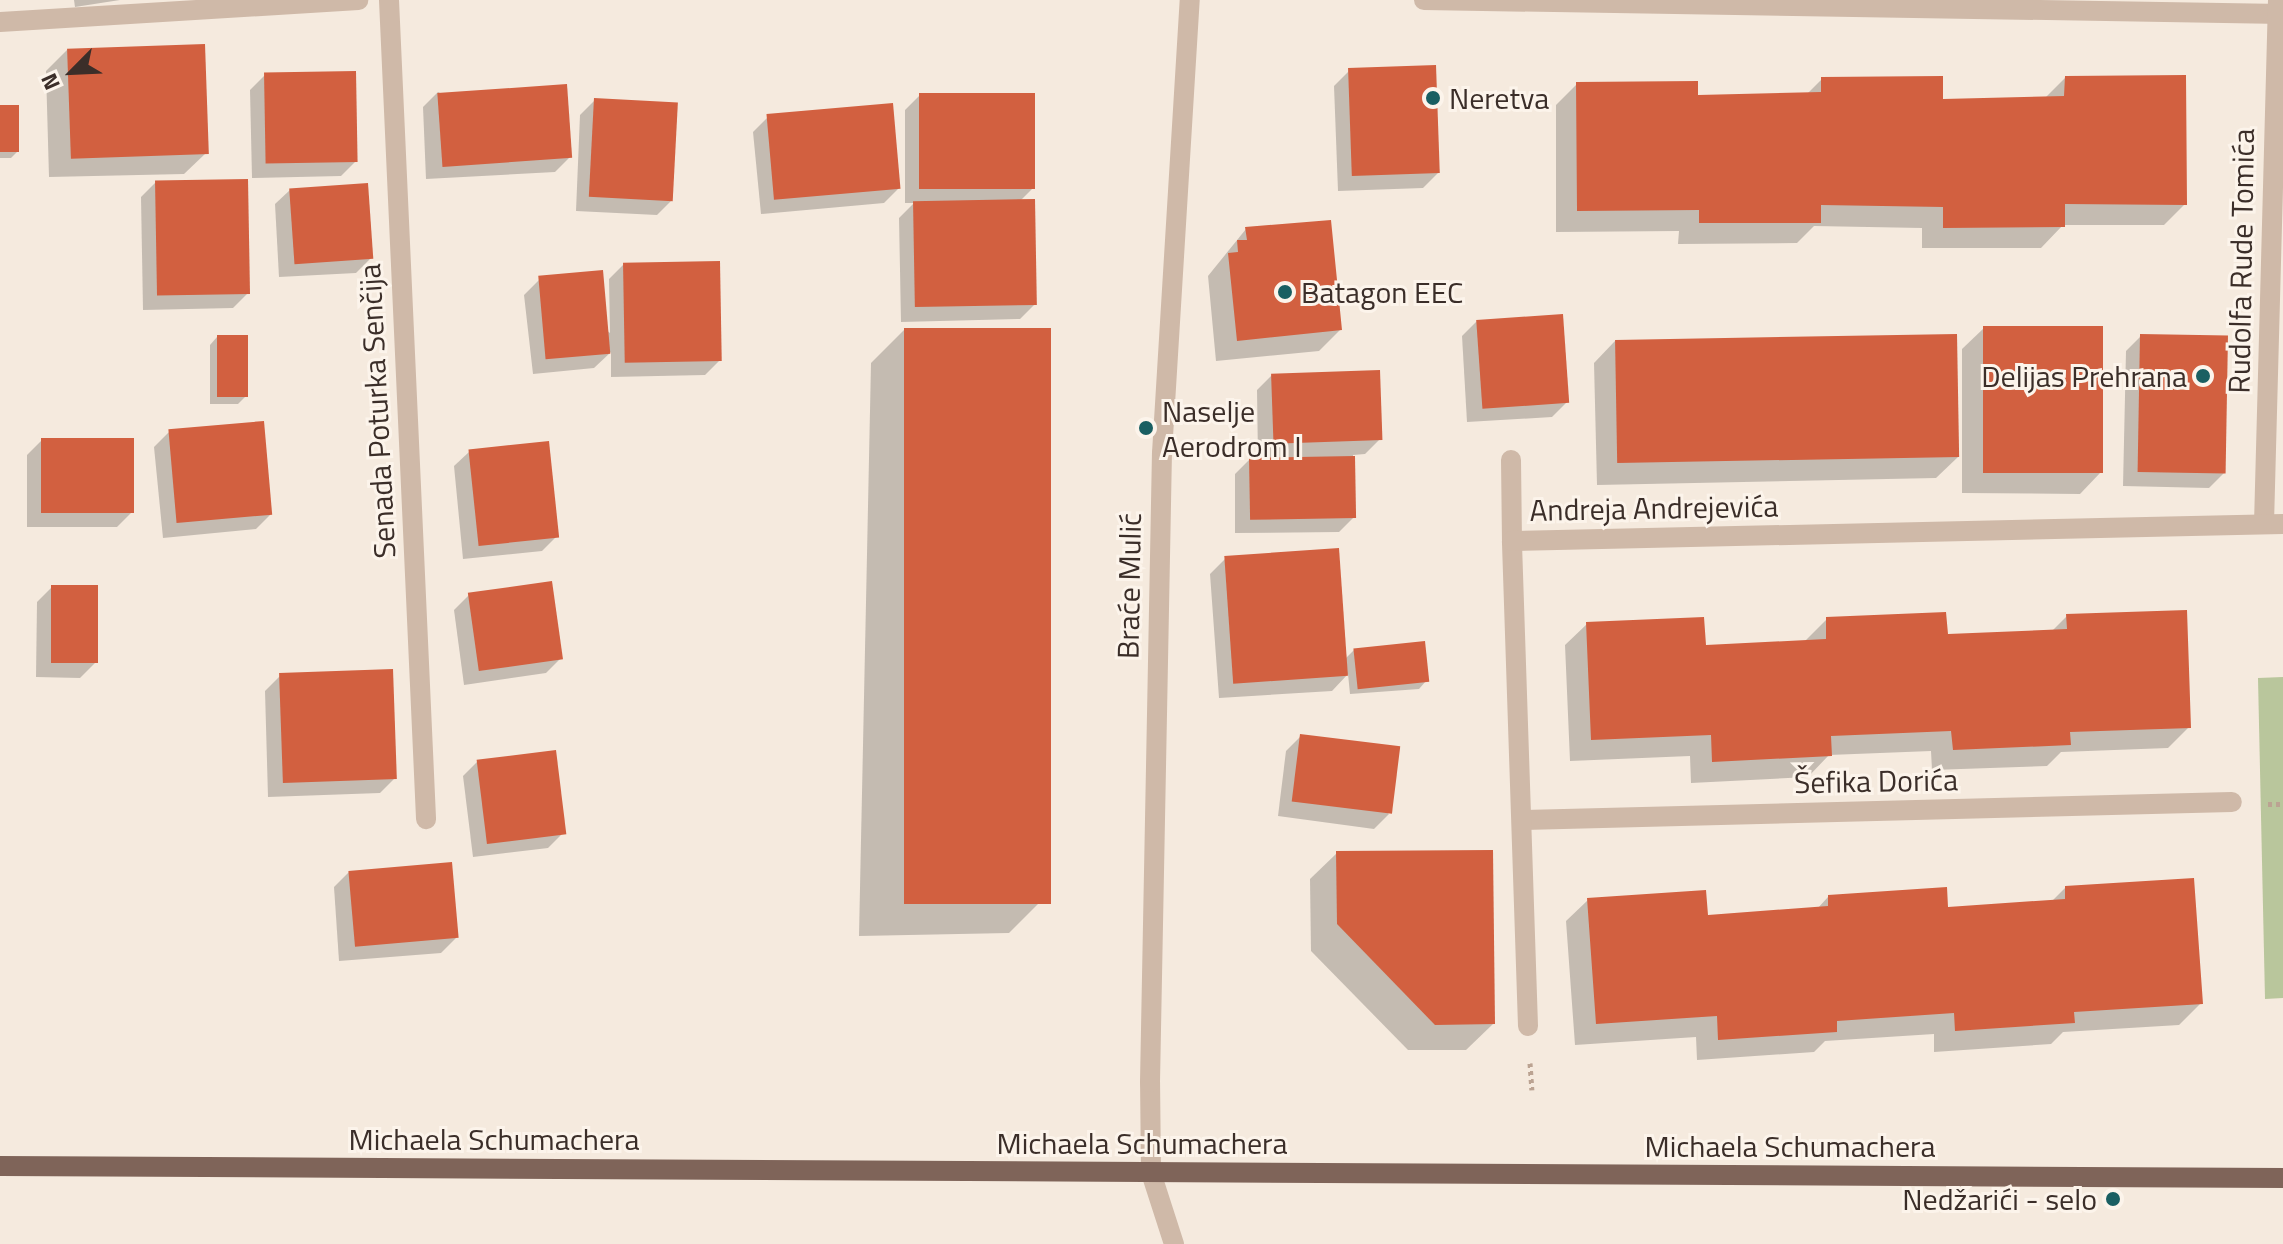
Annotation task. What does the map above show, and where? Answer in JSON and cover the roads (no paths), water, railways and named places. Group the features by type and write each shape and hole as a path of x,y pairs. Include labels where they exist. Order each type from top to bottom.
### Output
{"main road":[{"name":"Michaela Schumachera","path":"0,1166 2283,1178"}],"street":[{"path":"0,22 358,0"},
{"name":"Senada Poturka Senčija","path":"389,0 426,819"},
{"name":"Braće Mulić","path":"1174,1244 1151,1173 1162,453 1190,0"},
{"path":"1424,0 2280,9"},
{"name":"Rudolfa Rude Tomića","path":"2274,524 2280,9"},
{"path":"1511,460 1512,541"},
{"name":"Andreja Andrejevića","path":"1528,1026 1512,541 2274,524"},
{"name":"Šefika Dorića","path":"1522,820 2232,802"}],"place":[{"name":"Neretva","path":"1433,98"},
{"name":"Batagon EEC","path":"1285,292"},
{"name":"Delijas Prehrana","path":"2203,376"},
{"name":"Naselje Aerodrom I","path":"1146,428"},
{"name":"Nedžarići - selo","path":"2113,1199"}]}
